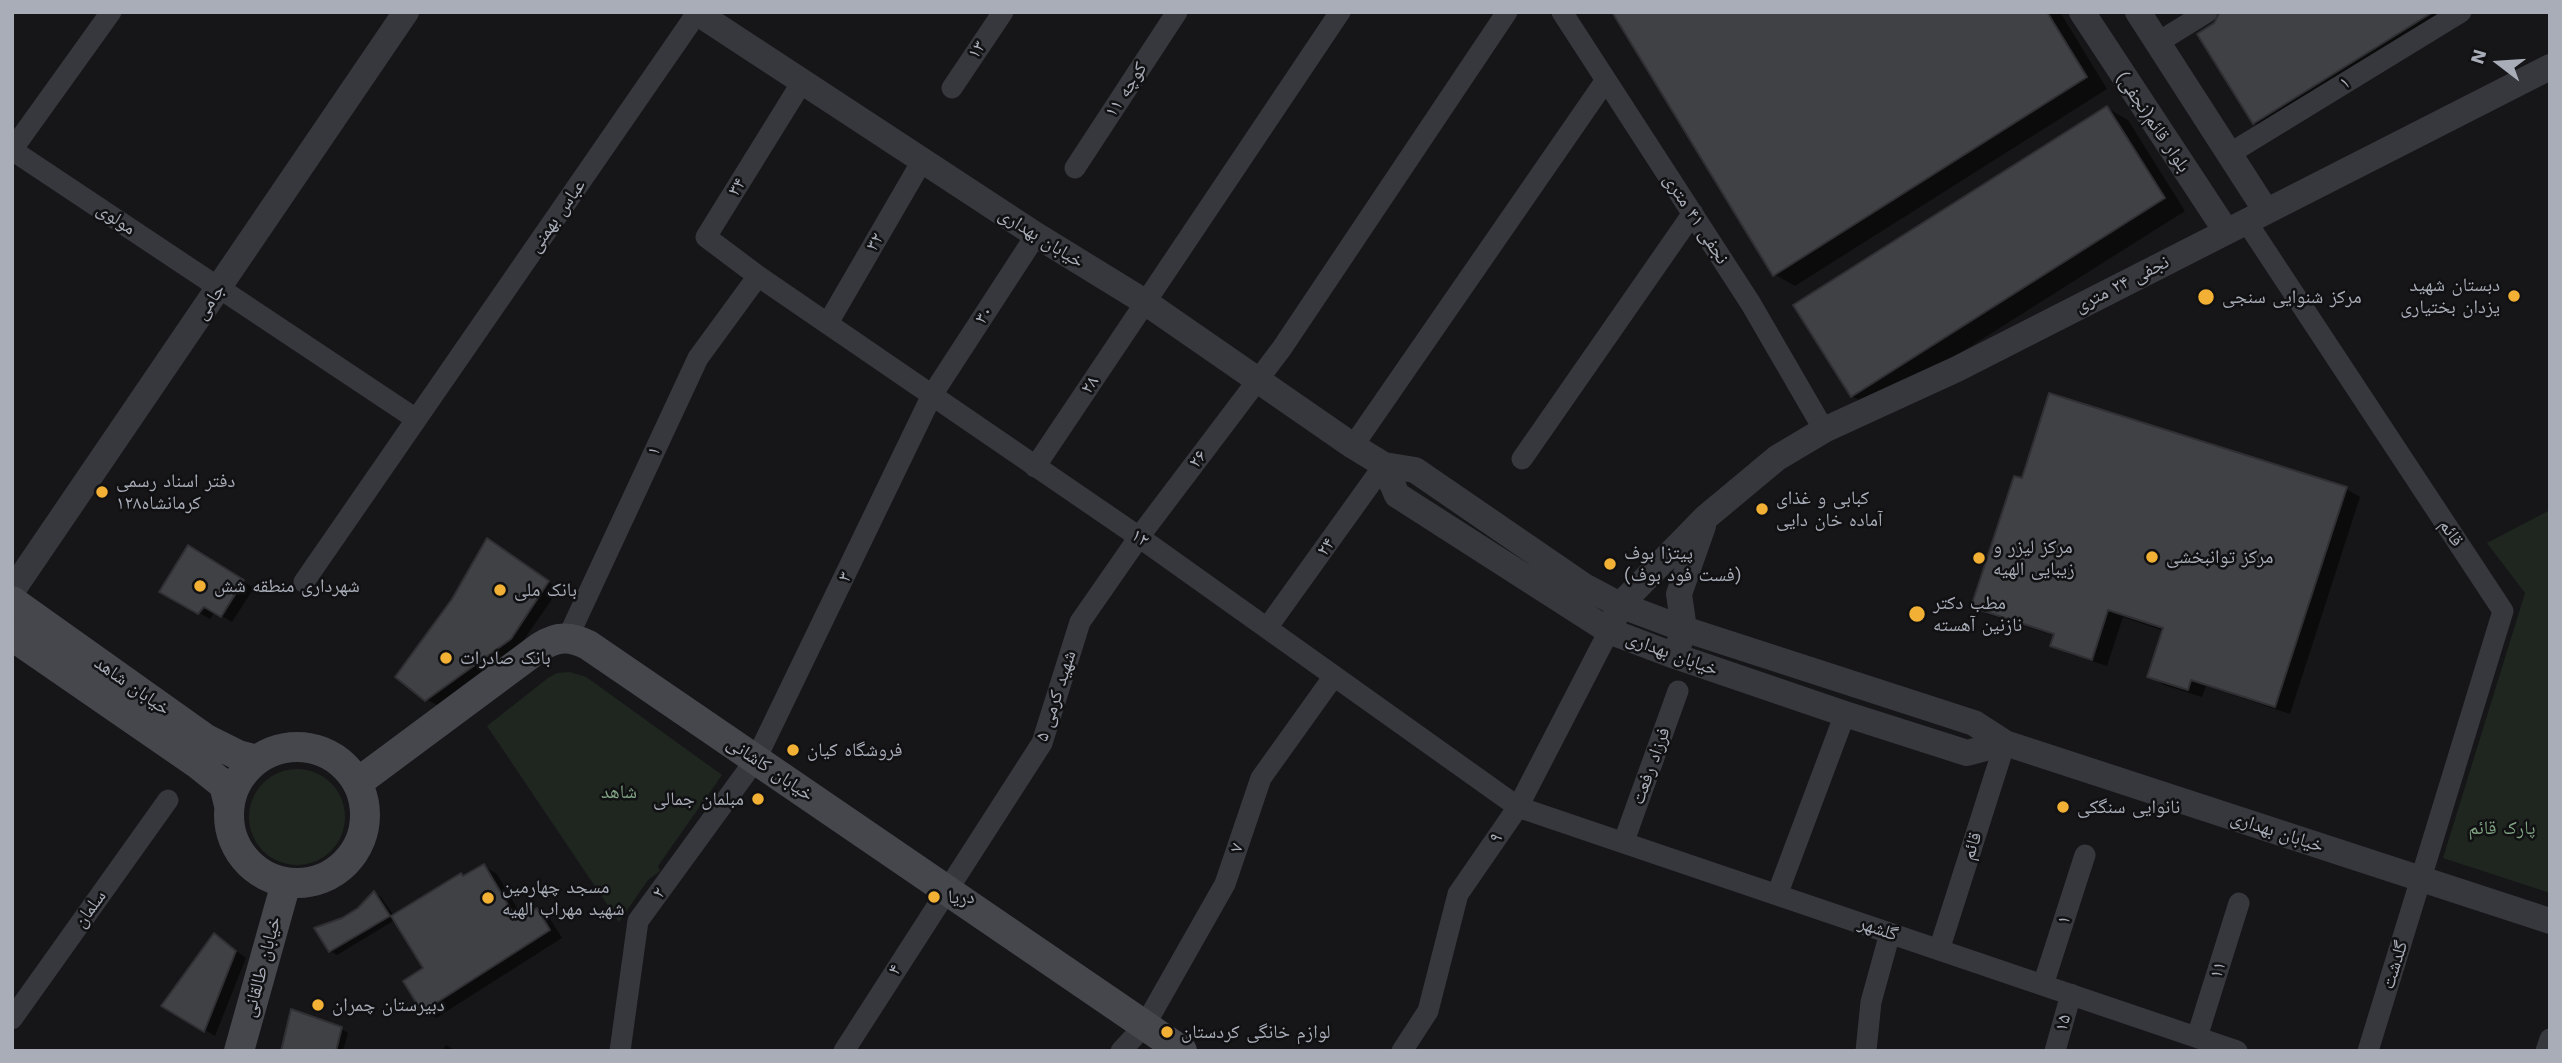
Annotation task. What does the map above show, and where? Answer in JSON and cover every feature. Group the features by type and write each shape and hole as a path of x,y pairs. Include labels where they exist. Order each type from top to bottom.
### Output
{"main road":[{"name":"خیابان شاهد","path":"12,601 206,739 238,755 257,760"},
{"name":"خیابان شاهد","path":"12,636 199,765 224,785 229,805"},
{"name":"خیابان کاشانی","path":"568,637 588,645 1182,1051"},
{"path":"357,783 531,653 549,641 568,637"},
{"path":"287,748 312,749 335,759 357,783 364,816 362,832 356,848 334,873 318,880 286,883 261,873 241,856 231,831 229,805 234,788 244,772 257,760 287,748"},
{"name":"خیابان طالقانی","path":"239,1051 286,883"}],"street":[{"name":"مولوی","path":"111,12 12,150 219,288"},
{"name":"جامی","path":"12,591 406,12"},
{"name":"۱۳","path":"952,88 1003,12"},
{"name":"کوچه ۱۱","path":"1075,168 1177,12"},
{"name":"۲۸","path":"1035,467 1340,12"},
{"name":"۲۶","path":"1139,537 1257,382 1507,12"},
{"name":"نجفی ۴۱ متری","path":"1562,12 1751,304 1824,430"},
{"name":"بلوار قائم(نجفی)","path":"2082,12 2246,221"},
{"path":"2138,12 2229,154 2246,221"},
{"path":"2157,43 2207,12"},
{"name":"۱","path":"2229,154 2461,12"},
{"name":"خیابان بهداری","path":"697,13 1036,235 1145,302 1353,446 1384,465 1415,470 1584,586 1620,605 1684,629 1974,723 2005,743 2550,921"},
{"name":"عباس بهمنی","path":"304,582 697,13"},
{"name":"نجفی ۲۴ متری","path":"1620,605 1705,518 1777,458 1824,430 1957,369 2550,67"},
{"path":"1353,446 1606,80"},
{"name":"۳۴","path":"758,276 706,237 803,82"},
{"name":"۳۲","path":"828,323 922,161"},
{"path":"1522,459 1693,213"},
{"name":"قائم","path":"2246,221 2503,611 2421,879"},
{"name":"۳۰","path":"932,395 1036,235"},
{"name":"۱","path":"568,637 698,358 758,276"},
{"name":"۱۲","path":"758,276 1139,537 1518,807"},
{"path":"219,288 416,419"},
{"name":"۳","path":"756,760 932,395"},
{"name":"خیابان بهداری","path":"1384,465 1396,495 1609,631 1845,714 1967,753 2005,743"},
{"name":"۲۴","path":"1267,628 1384,465"},
{"path":"1675,656 1684,629 1679,594 1705,518"},
{"name":"۵ شهید کرمی","path":"946,889 1042,743 1080,622 1139,537"},
{"path":"1609,631 1620,605"},
{"name":"۹","path":"1402,1051 1428,1012 1458,894 1518,807 1609,631"},
{"name":"۷","path":"1121,1051 1145,1025 1225,884 1261,778 1335,676"},
{"name":"فرزاد رفعت","path":"1625,841 1678,691"},
{"path":"1777,895 1845,714"},
{"name":"قائم","path":"1939,950 2005,743"},
{"name":"۲","path":"620,1051 638,922 756,760"},
{"name":"سلمان","path":"12,1019 168,800"},
{"name":"گلشهر","path":"1518,807 1625,841 2237,1051"},
{"name":"۱","path":"2043,985 2085,855"},
{"name":"گلدشت","path":"2368,1051 2421,879"},
{"name":"۴","path":"844,1051 946,889"},
{"name":"۱۱","path":"2197,1037 2239,903"},
{"path":"1866,1051 1871,1002 1890,933"},
{"name":"۱۵","path":"2055,1051 2071,994"},
{"path":"2546,1051 2550,1039"}],"green space":[{"name":"پارک قائم","path":"2550,510 2550,893 2443,858 2525,593 2487,543"},
{"name":"شاهد","path":"570,672 586,677 722,775 658,866 660,871 648,880 619,922 487,726 548,678 557,673"},
{"path":"297,769 315,773 331,783 341,799 345,817 341,835 331,851 315,861 297,865 279,861 263,851 253,835 249,817 253,799 263,783 279,773"}],"building":[{"path":"1612,12 2047,12 2087,77 1773,276"},
{"path":"2220,12 2433,12 2253,124 2197,34 2214,23"},
{"path":"2107,106 2165,198 1851,397 1793,305"},
{"name":"مرکز توانبخشی","path":"2049,393 2347,487 2275,707 2191,680 2188,690 2147,677 2163,628 2108,610 2092,660 2050,646 2054,634 1971,607 2014,476 2022,478"},
{"path":"487,538 549,581 511,639 425,701 395,677 452,599"},
{"path":"188,545 244,580 221,617 204,607 198,614 159,592"},
{"path":"484,864 517,920 537,908 550,930 422,1012 403,981 423,968 391,916 461,873 463,876"},
{"path":"374,891 390,916 329,952 314,928 342,918 358,908"},
{"path":"214,933 236,951 204,1032 161,1006"},
{"path":"291,1009 342,1027 336,1051 281,1051"}],"place":[{"name":"دبستان شهید یزدان بختیاری","path":"2514,296"},
{"name":"مرکز شنوایی سنجی","path":"2206,297"},
{"name":"دفتر اسناد رسمی ۱۲۸کرمانشاه","path":"102,492"},
{"name":"کبابی و غذای آماده خان دایی","path":"1762,509"},
{"name":"مرکز توانبخشی","path":"2152,557"},
{"name":"مرکز لیزر و زیبایی الهیه","path":"1979,558"},
{"name":"پیتزا بوف (فست فود بوف)","path":"1610,564"},
{"name":"شهرداری منطقه شش","path":"200,586"},
{"name":"بانک ملی","path":"500,590"},
{"name":"مطب دکتر نازنین آهسته","path":"1917,614"},
{"name":"بانک صادرات","path":"446,658"},
{"name":"فروشگاه کیان","path":"793,750"},
{"name":"مبلمان جمالی","path":"758,799"},
{"name":"نانوایی سنگکی","path":"2063,807"},
{"name":"دریا","path":"934,897"},
{"name":"مسجد چهارمین شهید مهراب الهیه","path":"488,898"},
{"name":"دبیرستان چمران","path":"318,1005"},
{"name":"لوازم خانگی کردستان","path":"1167,1032"}]}
